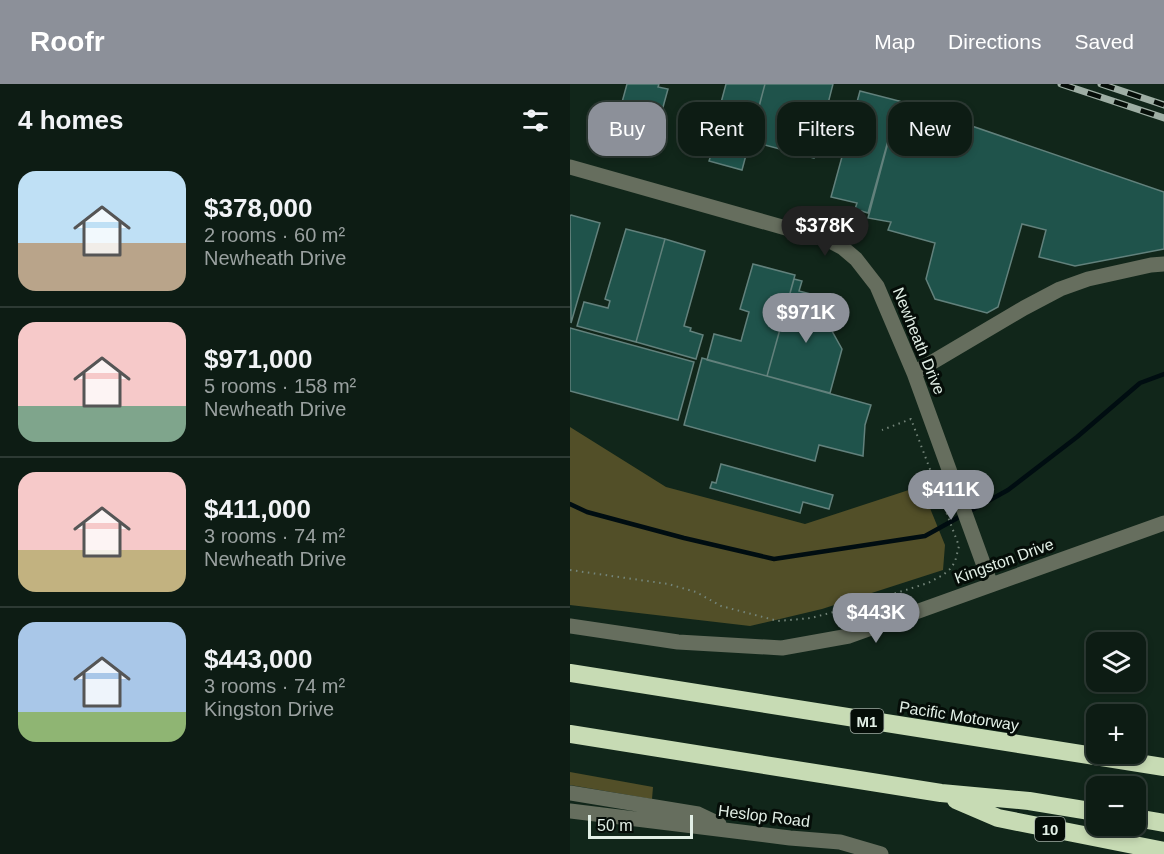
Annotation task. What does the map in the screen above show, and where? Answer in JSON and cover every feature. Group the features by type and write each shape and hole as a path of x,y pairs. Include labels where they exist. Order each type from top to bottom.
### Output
{"highway":[{"name":"Pacific Motorway","path":"570,673 1164,767"},
{"path":"570,734 941,793 1029,801 1086,810"},
{"name":"10","path":"941,793 998,818 1164,851"},
{"path":"1146,820 1164,823"}],"street":[{"name":"Newheath Drive","path":"570,167 828,240 843,248 856,259 878,286 914,373 992,585"},
{"path":"914,373 1060,289 1088,279 1164,264"},
{"name":"Kingston Drive","path":"570,626 678,642 782,648 849,636 1164,523"},
{"path":"570,793 698,814 733,830"},
{"name":"Heslop Road","path":"574,813 840,842 881,854"}],"path":[{"path":"570,570 668,584 696,592 721,606 778,621 811,618 928,583 950,569 955,562 959,546 911,419 882,430"}],"shaded area":[{"path":"570,427 666,487 805,524 921,486 945,545 943,570 822,609 750,626 570,605"},
{"path":"570,772 653,787 652,799 570,785"}],"building":[{"path":"627,84 659,84 658,87 668,89 664,102 622,102"},
{"path":"726,84 765,84 760,102 721,102"},
{"path":"765,84 833,84 828,102 777,102 777,148 765,145 765,102 760,102"},
{"path":"860,91 899,101 888,102 888,141 868,213 855,209 857,203 831,197 842,156 876,156 876,102 857,102"},
{"path":"972,126 1164,192 1164,249 1075,266 1039,257 1046,230 1022,224 998,307 987,313 935,299 926,279 935,243 888,230 891,222 868,218 888,143 888,156 972,156"},
{"path":"711,156 746,156 742,170 709,161"},
{"path":"570,216 600,223 571,323"},
{"path":"626,229 665,239 636,342 577,326 584,302 608,308 610,301 605,299"},
{"path":"665,239 705,251 684,326 691,328 690,331 703,335 696,359 636,342"},
{"path":"753,264 795,275 767,376 707,360 714,334 741,341 749,312 740,309"},
{"path":"794,279 802,281 799,291 826,298 820,320 833,324 832,331 842,349 830,393 767,376"},
{"path":"570,328 694,362 678,420 570,391"},
{"path":"702,358 871,405 865,425 863,456 819,445 815,461 684,425"},
{"path":"721,464 833,495 829,509 803,502 800,513 710,488 712,482 716,483"}],"waterway":[{"path":"570,504 587,512 774,559 925,536 1008,490 1077,437 1140,383 1164,374"}],"railway":[{"path":"1061,84 1164,118"},
{"path":"1101,84 1164,105"}]}
